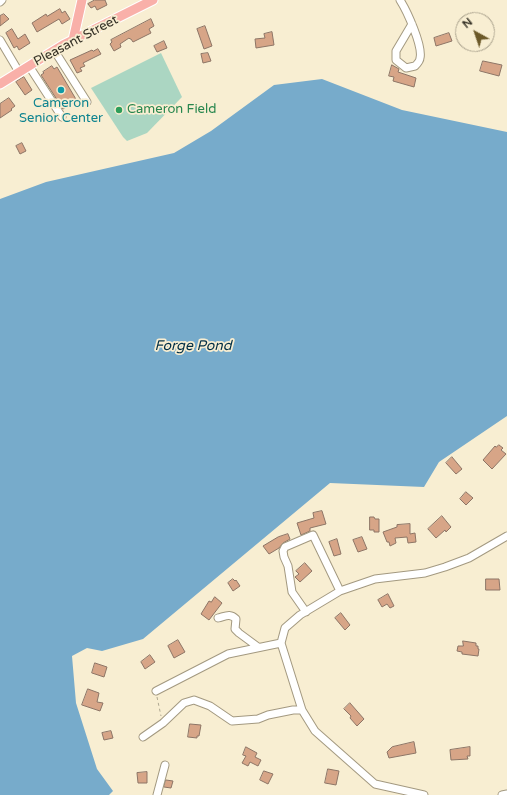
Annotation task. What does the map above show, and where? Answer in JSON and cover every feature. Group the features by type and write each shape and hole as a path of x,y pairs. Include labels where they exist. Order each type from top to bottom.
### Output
{"main road":[{"path":"73,40 82,0"},
{"name":"Pleasant Street","path":"0,84 54,50 153,0"}],"street":[{"path":"400,0 407,11 412,24 419,44 421,58 415,66 406,68 396,60 396,51 412,24"},
{"path":"0,40 19,72"},
{"path":"54,50 87,102"},
{"path":"29,66 62,117"},
{"path":"306,612 292,592 283,551 285,547 291,543 313,535 340,591"},
{"path":"424,795 404,793 375,784 315,732 302,710 281,643 285,628 306,612 340,591 375,579 424,573 445,567 469,558 507,536"},
{"path":"218,618 233,615 236,619 235,629 239,634 258,648"},
{"path":"156,691 228,654 281,643"},
{"path":"143,737 163,722 184,703 194,700 210,706 232,721 258,719 268,715 293,710 302,710"},
{"path":"157,795 165,765"},
{"path":"502,795 507,794"}],"path":[{"path":"156,691 163,722"}],"green space":[{"path":"161,53 182,97 147,133 127,141 91,88"}],"water":[{"name":"Forge Pond","path":"322,79 402,110 507,132 507,416 439,462 424,487 330,483 143,639 102,651 87,648 72,656 76,703 97,769 113,791 109,795 0,795 0,199 46,182 174,153 211,131 274,85"}],"building":[{"path":"95,0 105,0 107,5 97,10 95,6 91,8 88,4"},
{"path":"60,9 62,13 65,11 70,19 62,24 59,19 37,32 32,23 46,14 47,16"},
{"path":"4,14 9,19 0,26 0,16"},
{"path":"151,19 154,26 149,29 151,33 133,42 129,38 120,44 121,47 114,51 110,44 112,42 111,40"},
{"path":"205,26 212,46 204,49 197,29"},
{"path":"12,29 18,39 25,34 30,43 19,50 17,46 14,48 6,33"},
{"path":"272,32 274,45 256,48 255,39 265,38 264,34"},
{"path":"449,33 452,41 436,46 434,38"},
{"path":"164,41 167,48 157,52 154,46"},
{"path":"98,49 101,54 83,63 85,66 80,68 82,71 77,73 70,60 92,50"},
{"path":"208,53 211,61 203,63 201,54"},
{"path":"483,61 502,65 499,76 480,71"},
{"path":"392,65 399,69 398,72 416,78 414,87 393,81 394,77 389,76"},
{"name":"Cameron Senior Center","path":"52,66 54,69 57,67 77,101 63,109 41,75"},
{"path":"24,77 32,90 25,95 16,82"},
{"path":"9,98 15,106 11,109 12,110 0,118 0,104"},
{"path":"22,143 26,151 20,154 16,146"},
{"path":"499,445 503,448 501,450 506,454 492,469 483,460 495,446 496,447"},
{"path":"452,457 462,469 456,474 446,463"},
{"path":"466,492 473,498 466,505 460,499"},
{"path":"322,511 326,524 310,528 310,531 301,535 297,523 314,518 313,513"},
{"path":"442,516 451,527 436,538 428,529"},
{"path":"370,517 379,519 379,532 370,530"},
{"path":"410,524 410,534 415,533 416,542 408,543 407,537 395,538 396,543 390,546 383,532 397,527 397,525"},
{"path":"288,534 290,539 269,554 263,546 278,537"},
{"path":"362,537 367,549 358,552 353,540"},
{"path":"337,539 341,554 334,556 329,542"},
{"path":"305,563 312,571 300,582 295,577 299,574 296,571"},
{"path":"233,579 235,581 236,580 240,586 233,591 228,583"},
{"path":"486,579 499,579 500,590 486,590"},
{"path":"388,594 394,606 390,608 387,604 382,607 378,600"},
{"path":"215,597 222,603 209,620 201,614 209,601 211,602"},
{"path":"341,613 350,625 345,630 335,618"},
{"path":"178,640 185,652 174,658 168,646"},
{"path":"463,641 476,643 476,646 478,646 479,649 478,656 462,654 462,652 457,651 458,646 463,646"},
{"path":"150,655 155,662 145,669 141,662"},
{"path":"95,663 107,667 104,677 92,673"},
{"path":"88,689 99,693 97,702 103,703 100,711 82,705"},
{"path":"350,703 364,719 357,726 350,718 351,716 344,709"},
{"path":"190,724 201,725 199,736 197,736 197,738 188,737"},
{"path":"111,731 113,738 104,740 102,733"},
{"path":"414,742 416,753 389,758 387,752 392,747"},
{"path":"246,747 257,753 255,757 261,760 258,766 250,762 248,766 242,763 246,756 243,755"},
{"path":"470,747 470,756 467,756 468,759 451,760 450,750"},
{"path":"328,769 339,771 336,785 325,783"},
{"path":"264,771 273,774 268,784 260,780"},
{"path":"147,772 147,783 138,783 137,773"},
{"path":"166,780 173,781 171,788 164,787"}],"place":[{"name":"Cameron Senior Center","path":"61,90"},
{"name":"Cameron Field","path":"119,110"}]}
